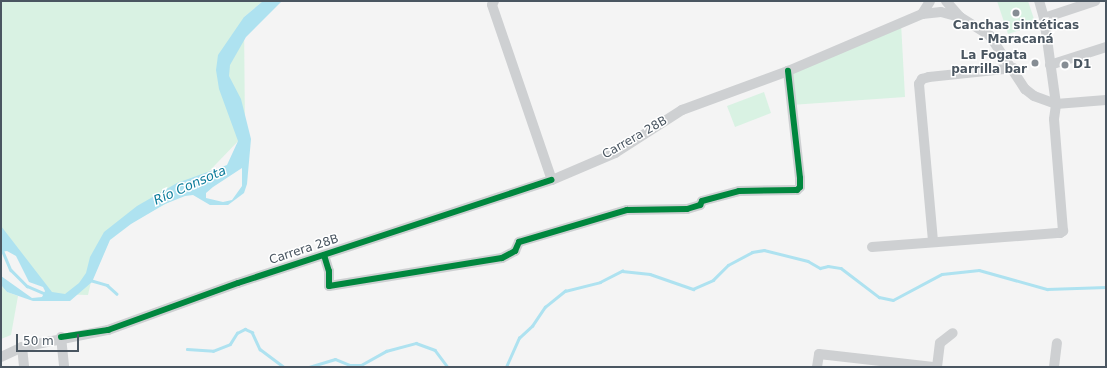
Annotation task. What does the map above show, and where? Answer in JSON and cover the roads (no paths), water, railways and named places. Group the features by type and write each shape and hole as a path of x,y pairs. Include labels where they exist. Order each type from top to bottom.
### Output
{"street":[{"path":"494,1 492,5 552,180"},
{"path":"922,14 930,1"},
{"path":"946,1 960,17 990,36 1014,68 1025,89 1034,96 1056,104 1106,100"},
{"path":"872,247 933,241 1060,233 1063,230 1054,119 1056,104 1044,18 1039,1"},
{"path":"1044,18 1095,1"},
{"name":"Carrera 28B","path":"1,357 22,347 61,337 108,330 324,255 552,180 615,153 682,110 788,71 922,14 941,12 960,17"},
{"path":"1050,65 1106,47"},
{"path":"933,241 919,84 922,79 930,77 1014,68"},
{"path":"324,255 329,271 329,286 502,258 515,251 519,242 627,210 687,210 700,205 702,201 739,191 797,190 800,187 800,178 788,71"},
{"path":"937,367 940,343 953,333"},
{"path":"61,337 64,367"},
{"path":"1054,367 1057,343"},
{"path":"22,347 24,367"},
{"path":"817,367 819,354 933,367"}],"water":[{"path":"263,1 282,1 246,37 230,65 229,76 241,99 251,139 247,184 244,193 228,205 210,205 193,195 185,196 165,204 131,224 110,240 92,282 70,301 33,301 7,292 1,285 1,276 32,298 42,297 45,291 43,287 29,282 16,256 7,251 1,252 1,226 52,292 65,294 79,283 86,273 90,257 104,232 137,206 177,183 227,165 238,141 219,89 216,70 218,55 244,17","holes":["242,168 242,186 232,200 223,202 206,198 206,193 213,187"]}],"waterway":[{"name":"Río Consota","path":"1,247 11,270 27,286 46,294"},
{"path":"506,367 519,338 532,326 545,307 565,291 600,282 622,271 650,274 693,289 713,280 728,265 752,252 764,250 808,261 820,268 828,266 841,268 879,297 893,300 942,274 979,270 1047,289 1106,287"},
{"path":"90,280 107,285 117,294"},
{"path":"187,349 213,351 230,344 237,333 245,329 252,332 260,349 284,367"},
{"path":"309,367 335,359 350,365 361,365 386,351 416,343 435,350 448,367"}],"place":[{"name":"Canchas sintéticas - Maracaná","path":"1016,13"},
{"name":"La Fogata parrilla bar","path":"1035,63"},
{"name":"D1","path":"1065,65"}]}
